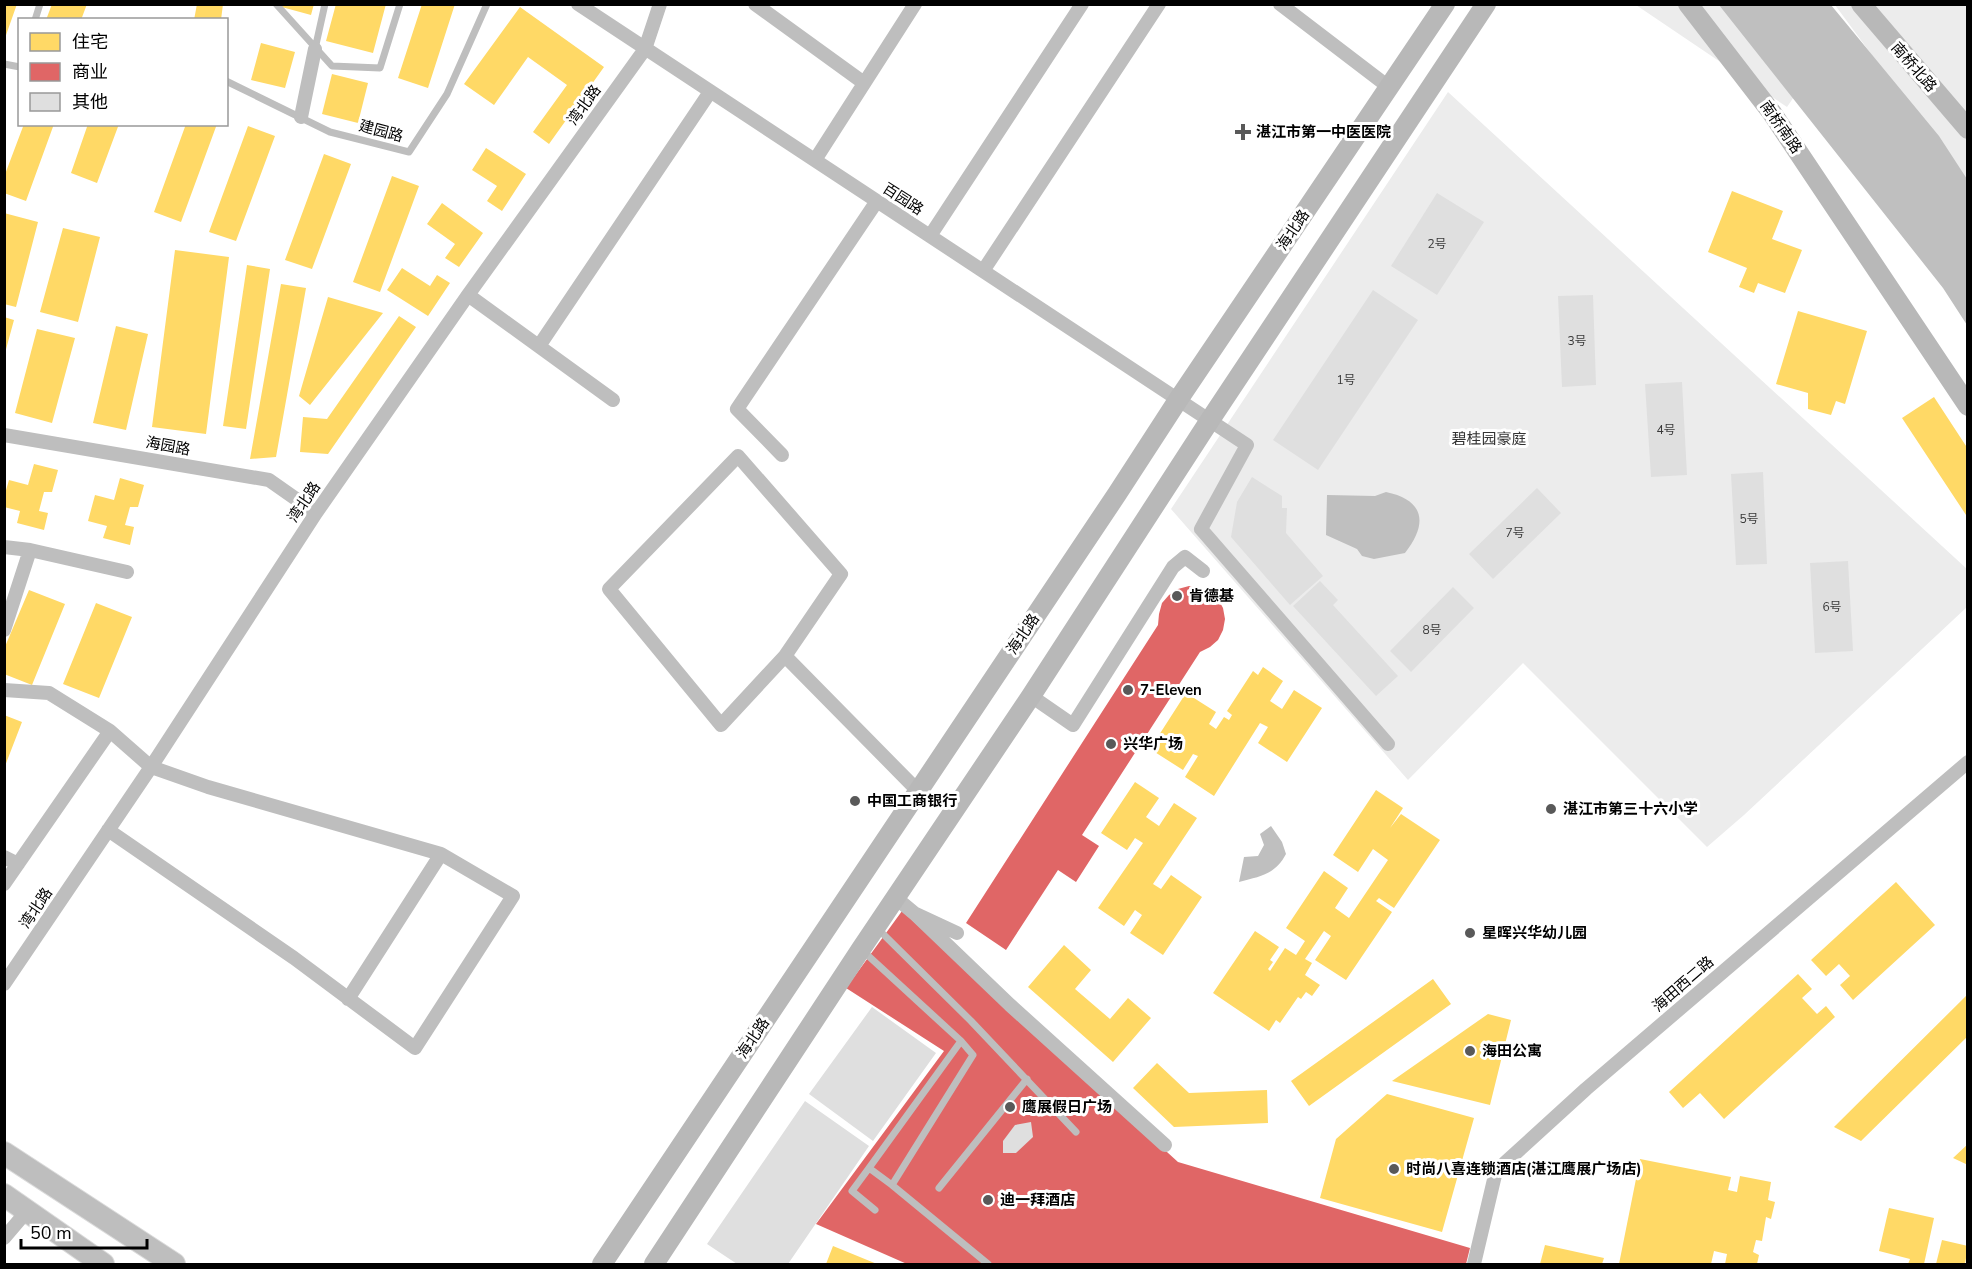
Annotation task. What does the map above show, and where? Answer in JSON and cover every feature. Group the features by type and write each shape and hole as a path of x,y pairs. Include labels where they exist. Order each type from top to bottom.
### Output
{"main road":[{"path":"4,1153 174,1264"},
{"path":"4,1196 103,1264"}],"street":[{"name":"百园路","path":"578,4 1247,445 1202,529 1388,744"},
{"name":"湾北路","path":"4,984 151,767 316,513 468,295 645,48 660,4"},
{"path":"755,4 864,83"},
{"path":"815,160 915,4"},
{"path":"930,236 1082,4"},
{"path":"982,271 1159,4"},
{"path":"1280,4 1390,88"},
{"name":"海北路","path":"602,1264 1445,4"},
{"path":"654,1264 1486,4"},
{"name":"南桥南路","path":"1688,4 1772,113 1968,406"},
{"name":"南桥北路","path":"1861,4 1968,129"},
{"path":"300,117 315,49"},
{"path":"539,346 710,92"},
{"path":"782,455 737,409 877,201"},
{"path":"468,295 613,400"},
{"name":"海园路","path":"4,435 269,480 316,513"},
{"path":"738,456 841,574 785,656 721,725 609,589 738,456"},
{"path":"4,547 30,550 127,572"},
{"path":"4,630 30,550"},
{"path":"1031,696 1072,724 1173,567 1185,557 1203,571"},
{"path":"785,656 918,791"},
{"path":"4,690 49,693 110,731 151,767 208,787 441,854 513,896 415,1048 294,958 108,830"},
{"path":"4,884 110,731"},
{"name":"海田西二路","path":"1474,1264 1496,1172 1586,1089 1968,762"},
{"path":"348,999 441,854"},
{"path":"4,857 18,864"},
{"path":"896,898 1165,1145"},
{"path":"914,913 957,933"},
{"path":"4,1238 27,1211"}],"lane":[{"path":"276,4 332,66 380,68 400,4"},
{"path":"315,49 325,4"},
{"name":"建园路","path":"228,82 330,132 409,152 447,94 486,4"},
{"path":"876,928 971,1021 1076,1132"},
{"path":"861,949 961,1041 973,1055 892,1185"},
{"path":"875,1210 852,1191 961,1041"},
{"path":"939,1188 1027,1079"},
{"path":"869,1168 988,1264"}],"green space":[{"path":"1636,5 1739,5 1802,85 1787,107"},
{"path":"1835,5 1967,5 1967,184"},
{"name":"碧桂园豪庭","path":"1448,92 1967,569 1967,607 1707,847 1523,663 1408,780 1171,509"}],"shaded area":[{"path":"1719,5 1831,5 1939,136 1967,179 1967,325 1943,288"},
{"path":"1386,492 1409,501 1419,515 1417,532 1405,553 1374,559 1362,556 1357,549 1326,535 1327,495 1375,496"},
{"path":"1271,826 1282,842 1286,854 1282,861 1272,871 1239,882 1244,857 1258,856 1264,845 1260,834"}],"building: 住宅":[{"path":"4,4 17,4 5,38 4,38"},
{"path":"52,4 87,4 82,18 47,18"},
{"path":"197,4 223,4 221,18 194,18"},
{"path":"278,4 314,4 311,15 278,6"},
{"path":"336,4 386,4 373,53 326,41"},
{"path":"422,4 455,4 428,88 398,78"},
{"path":"520,7 604,67 549,144 533,132 567,85 528,57 494,105 464,84"},
{"path":"261,43 295,52 285,88 251,80"},
{"path":"332,74 368,83 358,123 322,114"},
{"path":"23,126 53,126 26,201 4,193 4,177"},
{"path":"87,126 118,126 97,183 71,173"},
{"path":"185,126 216,126 181,222 154,212"},
{"path":"248,126 275,136 236,241 209,232"},
{"path":"486,148 526,174 502,211 487,201 497,186 472,170"},
{"path":"324,154 351,164 312,269 285,260"},
{"path":"392,176 419,186 380,292 353,282"},
{"path":"1732,191 1783,211 1772,239 1802,250 1785,293 1758,283 1754,293 1739,287 1747,268 1708,252"},
{"path":"442,203 483,233 459,267 445,258 455,244 427,224"},
{"path":"4,213 38,222 16,307 4,304"},
{"path":"63,228 100,237 78,322 40,312"},
{"path":"175,250 229,257 206,434 152,427"},
{"path":"247,265 270,269 246,429 223,426"},
{"path":"402,268 430,286 437,275 450,283 428,316 387,290"},
{"path":"281,284 306,288 276,457 250,459"},
{"path":"328,297 383,313 310,405 299,396"},
{"path":"1798,311 1867,331 1845,404 1836,401 1831,415 1808,409 1808,393 1776,384"},
{"path":"399,316 416,327 328,454 300,452 303,417 327,419"},
{"path":"4,317 14,320 5,353 4,353"},
{"path":"116,326 148,334 126,430 93,423"},
{"path":"37,329 75,338 52,423 15,413"},
{"path":"1934,397 1968,449 1968,518 1902,418"},
{"path":"34,464 58,470 52,492 44,492 39,511 48,513 44,530 17,523 20,511 4,507 4,497 9,480 28,485"},
{"path":"120,478 144,485 138,507 130,507 125,525 134,527 130,545 103,538 107,526 88,521 95,495 114,500"},
{"path":"29,590 65,604 32,685 4,674 4,649"},
{"path":"96,603 132,617 99,698 63,684"},
{"path":"1263,667 1283,681 1270,701 1282,709 1294,690 1322,708 1287,762 1258,743 1268,727 1260,723 1214,796 1185,777 1198,756 1193,754 1183,770 1150,749 1186,693 1216,712 1209,724 1216,729 1224,717 1229,720 1232,715 1227,711 1253,671 1258,675"},
{"path":"4,715 22,722 5,766 4,766"},
{"path":"1135,782 1159,798 1146,817 1159,826 1174,803 1197,818 1153,884 1161,889 1171,875 1202,897 1163,955 1130,933 1142,915 1135,910 1124,926 1098,908 1143,843 1135,838 1127,850 1101,833"},
{"path":"1376,790 1403,808 1390,828 1401,814 1440,840 1394,908 1379,898 1376,901 1392,912 1346,980 1315,960 1331,936 1324,931 1305,959 1312,963 1305,975 1320,985 1312,996 1306,992 1301,999 1298,997 1280,1023 1276,1020 1269,1031 1213,993 1255,931 1279,947 1270,960 1273,962 1268,969 1270,971 1285,948 1296,955 1305,941 1286,928 1324,871 1348,888 1335,908 1349,918 1388,860 1373,849 1358,872 1333,855"},
{"path":"1896,882 1935,925 1853,1000 1840,985 1850,976 1839,964 1826,976 1811,960"},
{"path":"1064,945 1091,970 1075,989 1110,1019 1128,998 1151,1018 1113,1062 1028,987"},
{"path":"1798,974 1812,989 1802,998 1817,1014 1826,1006 1835,1017 1724,1119 1700,1093 1683,1108 1669,1092"},
{"path":"1433,979 1451,1004 1309,1106 1291,1081"},
{"path":"1968,994 1968,1036 1861,1141 1834,1127"},
{"name":"海田公寓","path":"1488,1014 1511,1020 1490,1105 1392,1081"},
{"path":"1157,1063 1189,1093 1267,1090 1268,1123 1174,1127 1133,1088"},
{"name":"时尚八喜连锁酒店(湛江鹰展广场店)","path":"1387,1094 1474,1118 1442,1232 1320,1198 1336,1139"},
{"path":"1968,1144 1968,1165 1953,1158"},
{"name":"迪一拜酒店","path":"988,1154 1033,1193 988,1246 943,1206"},
{"path":"1640,1159 1731,1177 1728,1190 1737,1192 1740,1176 1771,1182 1768,1200 1775,1202 1771,1219 1766,1217 1762,1241 1756,1240 1753,1252 1759,1255 1757,1264 1725,1264 1727,1254 1714,1251 1711,1264 1619,1264"},
{"path":"1889,1208 1934,1218 1924,1264 1908,1264 1910,1259 1879,1251"},
{"path":"1942,1240 1968,1246 1965,1264 1936,1264"},
{"path":"1545,1245 1604,1258 1602,1264 1540,1264"},
{"path":"833,1246 877,1264 826,1264"}],"building: 商业":[{"name":"兴华广场","path":"1189,586 1210,591 1223,608 1225,619 1218,640 1200,652 1082,835 1099,846 1076,882 1058,870 1006,950 966,923 1158,625 1162,603 1178,589"},
{"name":"鹰展假日广场","path":"902,911 1178,1162 1470,1248 1466,1264 907,1264 816,1224 944,1051 846,988"}],"building: 其他":[{"path":"1437,193 1484,222 1437,295 1391,266"},
{"path":"1373,290 1418,320 1318,470 1273,440"},
{"path":"1593,295 1596,385 1562,387 1558,296"},
{"path":"1682,382 1687,475 1651,477 1645,384"},
{"path":"1763,472 1767,564 1736,565 1731,474"},
{"path":"1252,477 1282,496 1282,508 1287,508 1286,533 1323,576 1290,605 1231,537 1237,502"},
{"path":"1537,488 1561,513 1493,579 1469,554"},
{"path":"1848,561 1853,651 1815,653 1810,563"},
{"path":"1320,581 1338,600 1333,605 1398,676 1376,696 1293,606"},
{"path":"1453,587 1474,608 1411,672 1390,651"},
{"path":"872,1007 936,1053 873,1141 809,1094"},
{"path":"805,1101 869,1146 788,1264 737,1264 707,1244"},
{"path":"1031,1122 1033,1137 1016,1153 1003,1153 1003,1141 1015,1125"}],"place":[{"name":"湛江市第一中医医院","path":"1243,132"},
{"name":"肯德基","path":"1177,596"},
{"name":"7-Eleven","path":"1128,690"},
{"name":"兴华广场","path":"1111,744"},
{"name":"中国工商银行","path":"855,801"},
{"name":"湛江市第三十六小学","path":"1551,809"},
{"name":"星晖兴华幼儿园","path":"1470,933"},
{"name":"海田公寓","path":"1470,1051"},
{"name":"鹰展假日广场","path":"1010,1107"},
{"name":"时尚八喜连锁酒店(湛江鹰展广场店)","path":"1394,1169"},
{"name":"迪一拜酒店","path":"988,1200"}]}
